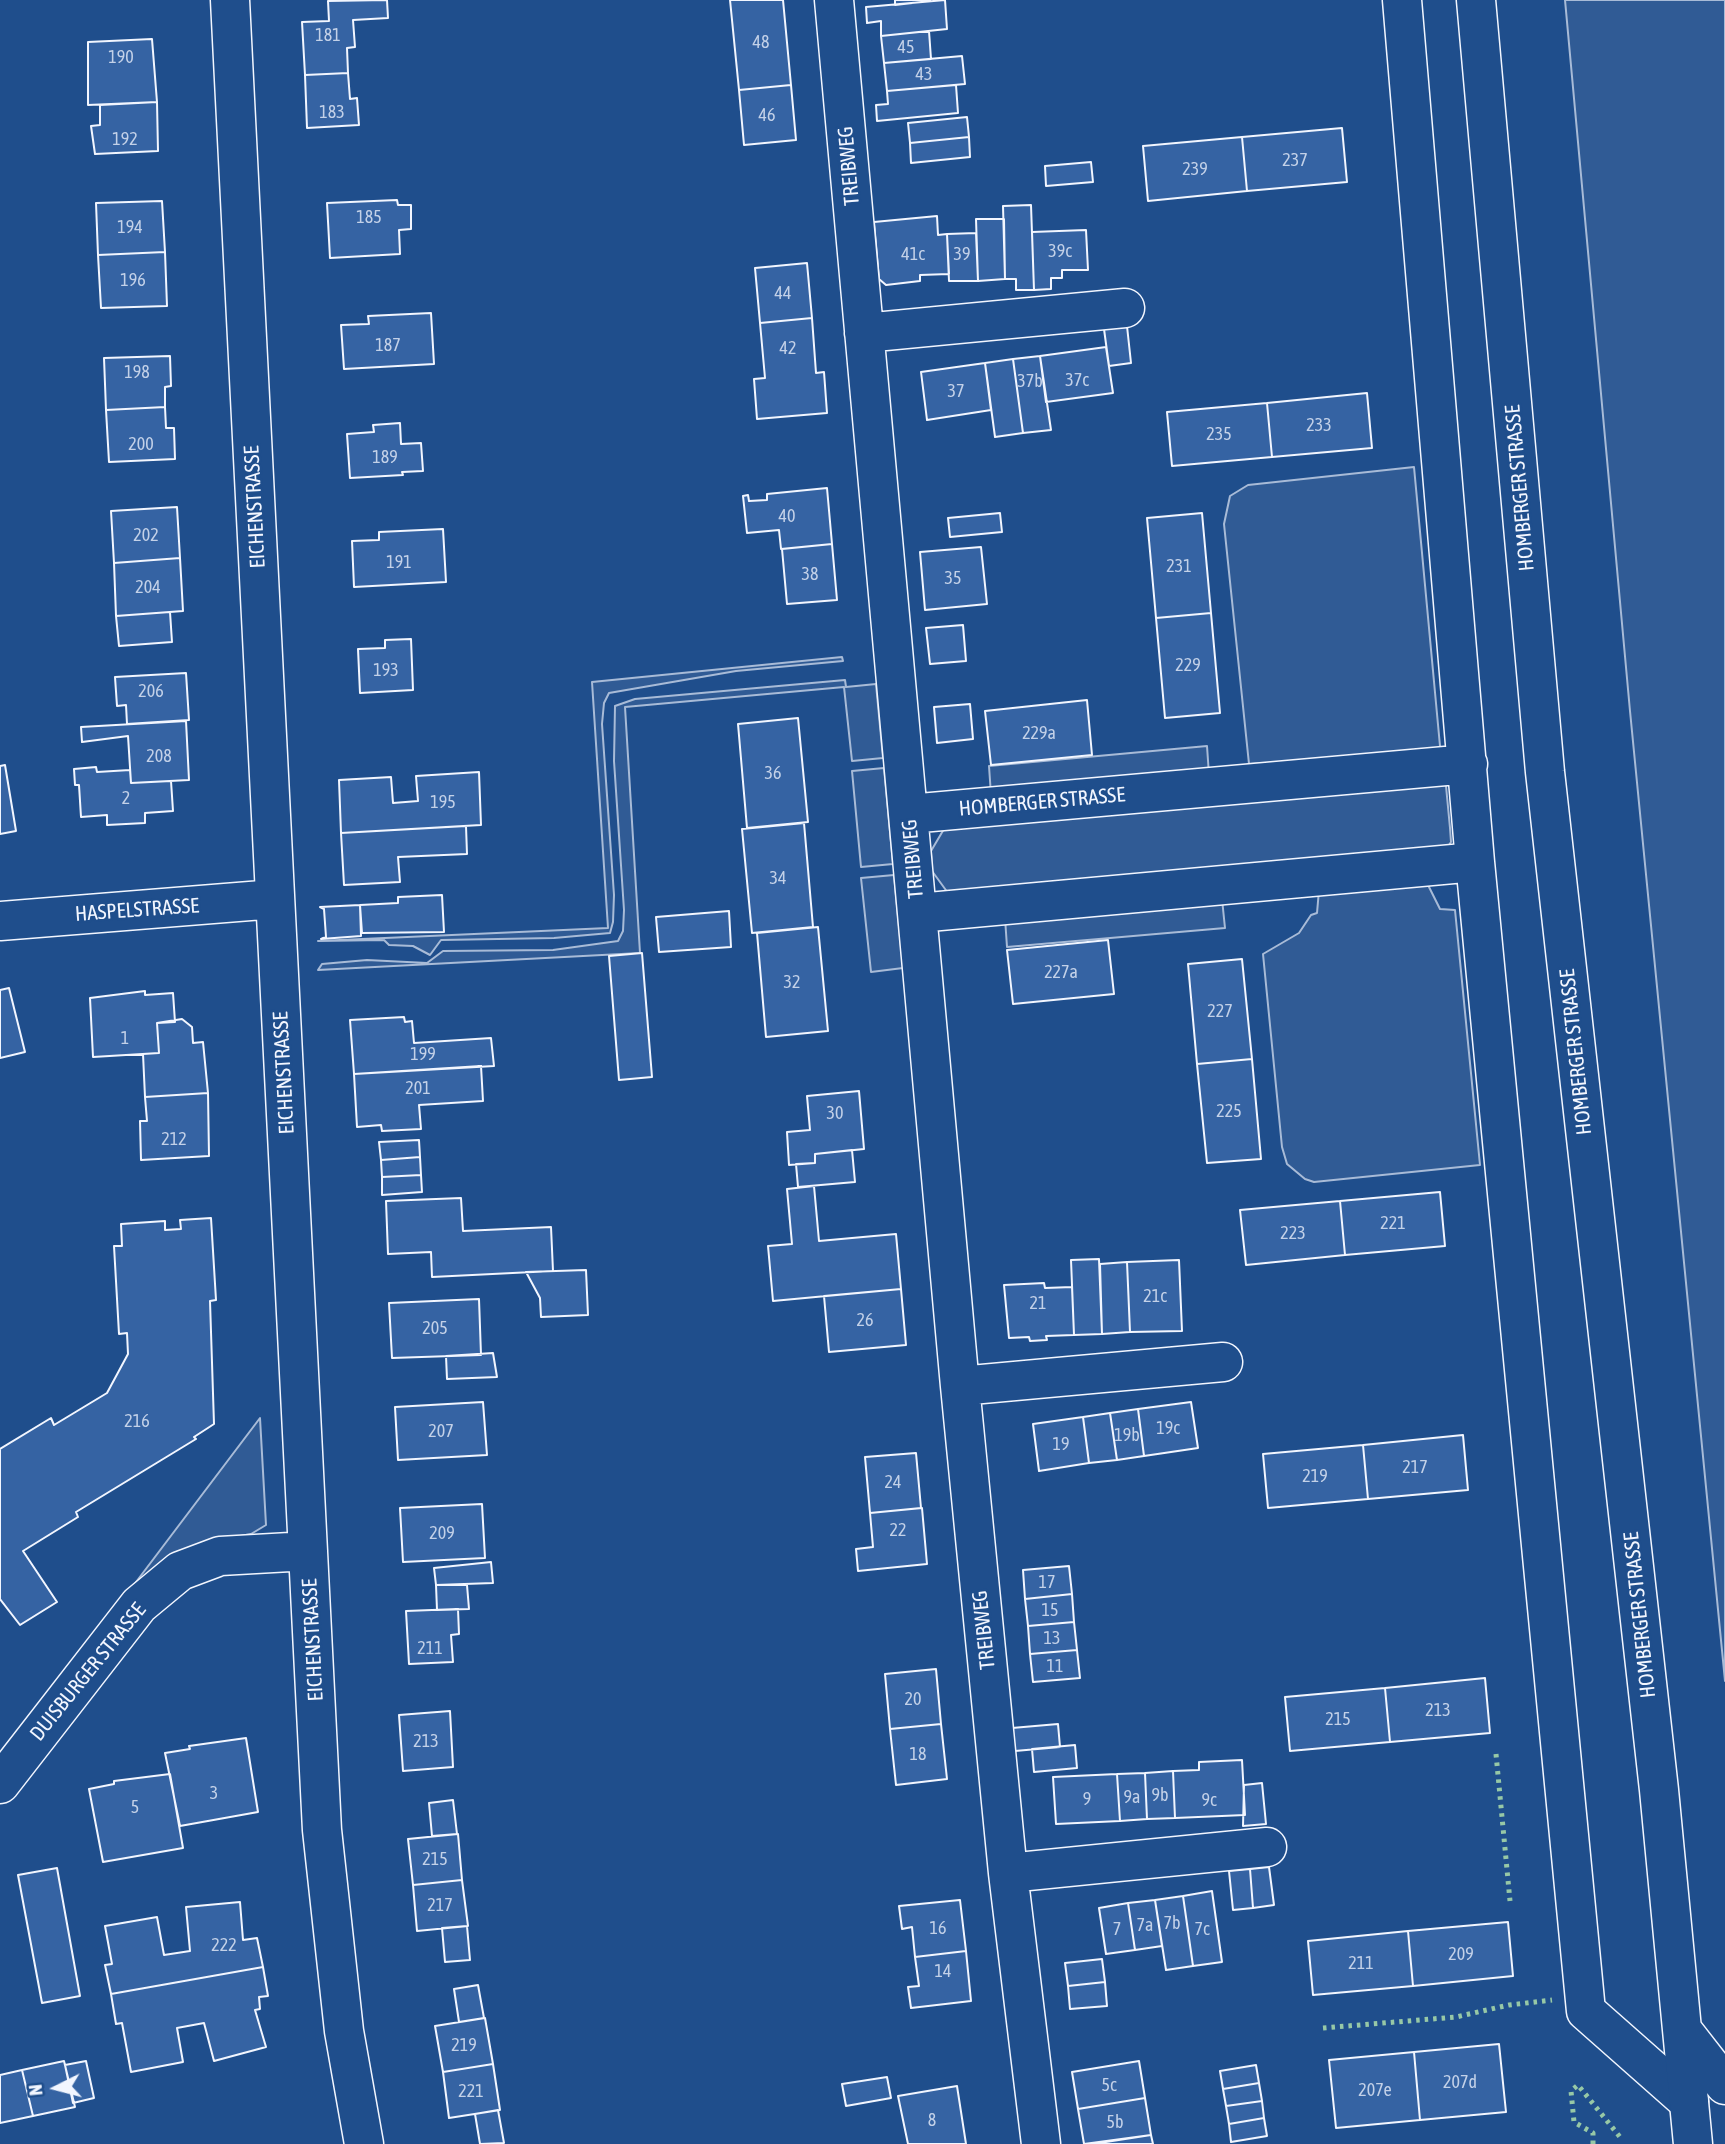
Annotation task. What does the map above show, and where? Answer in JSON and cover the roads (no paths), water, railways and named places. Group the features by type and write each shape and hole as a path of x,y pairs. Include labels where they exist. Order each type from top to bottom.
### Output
{"street":[{"name":"EICHENSTRASSE","path":"230,0 322,1830 344,2031 364,2144"},
{"name":"TREIBWEG","path":"834,0 1008,1873 1041,2144"},
{"path":"1402,0 1475,862 1586,2011 1689,2102"},
{"name":"HOMBERGER STRASSE","path":"1476,0 1545,772 1659,1790 1693,2144"},
{"path":"864,332 1125,308"},
{"name":"HOMBERGER STRASSE","path":"909,814 1468,764"},
{"path":"918,913 1475,862"},
{"name":"HASPELSTRASSE","path":"0,921 275,899"},
{"path":"961,1386 1223,1362"},
{"name":"DUISBURGER STRASSE","path":"0,1784 139,1605 180,1571 220,1556 308,1550"},
{"path":"1008,1873 1267,1847"},
{"path":"1683,2031 1725,2085"}]}
